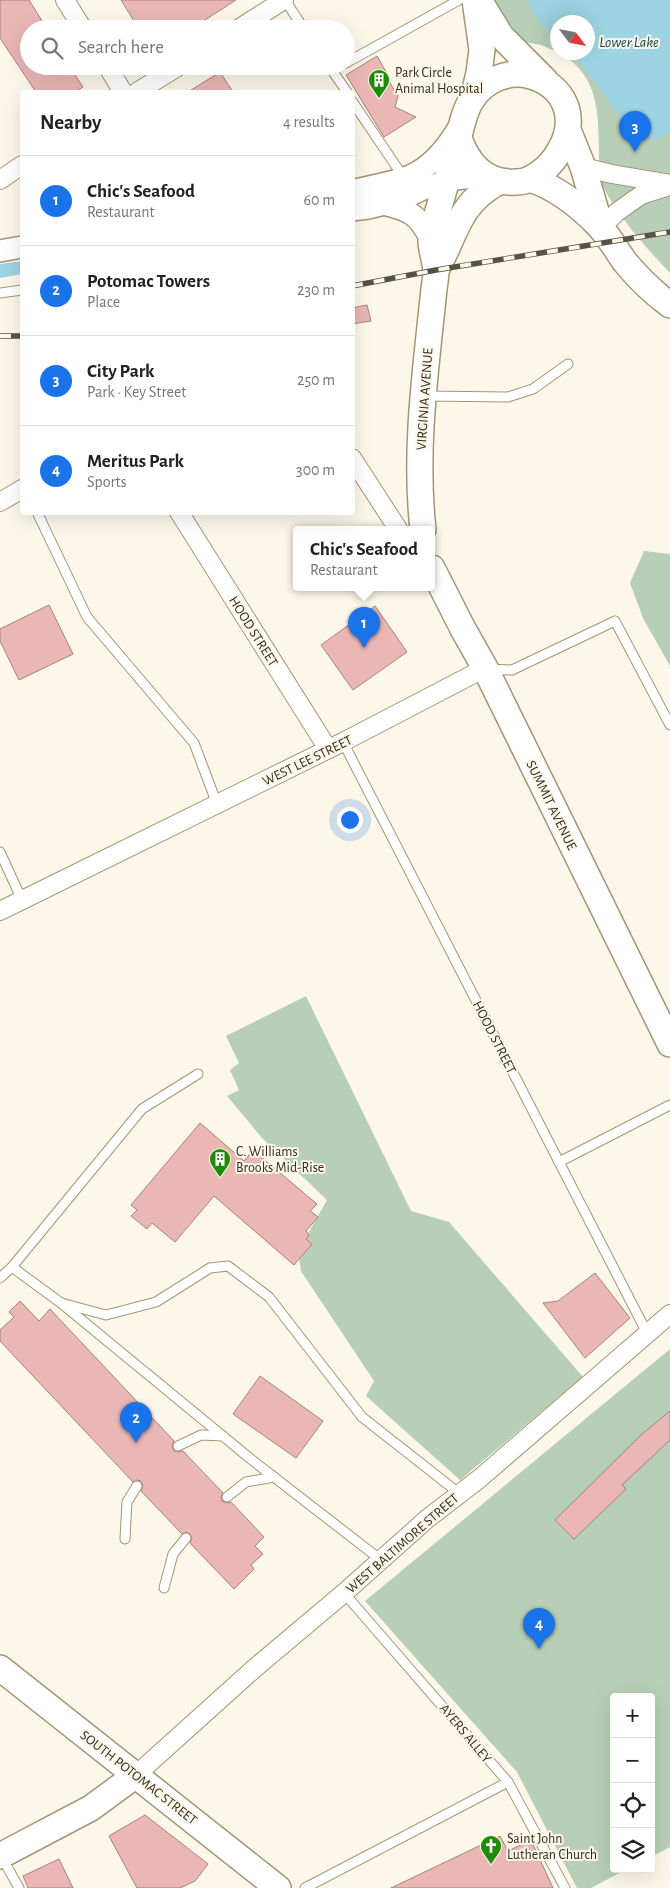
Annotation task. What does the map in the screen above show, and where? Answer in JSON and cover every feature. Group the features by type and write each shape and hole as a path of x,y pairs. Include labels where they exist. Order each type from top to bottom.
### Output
{"main road":[{"path":"475,0 482,50 479,73 460,131 462,149 470,161 492,179 509,183 530,179 542,171 555,157 564,143 569,117 566,106 556,90 501,36 479,0"},
{"path":"472,98 482,87 494,79 507,75 528,75 548,83"},
{"path":"568,130 583,166 601,228"},
{"name":"VIRGINIA AVENUE","path":"423,526 420,426 436,270 431,240 460,131"},
{"name":"VIRGINIA AVENUE","path":"436,270 446,253 457,222 468,205 492,179"},
{"path":"530,179 557,190 601,228 626,264 670,305"},
{"name":"SUMMIT AVENUE","path":"435,574 462,629 485,668 670,1044"},
{"name":"SOUTH POTOMAC STREET","path":"0,1668 278,1888"},
{"path":"0,1856 95,1806 136,1775"}],"street":[{"path":"65,0 77,20"},
{"path":"252,20 284,0"},
{"path":"113,75 122,90"},
{"path":"140,90 164,75"},
{"path":"355,190 401,179 419,170 434,158 460,131"},
{"path":"0,180 20,166"},
{"path":"583,166 612,174 670,185"},
{"path":"355,209 400,200 423,189 454,179 492,179"},
{"path":"601,228 617,212 641,195 670,185"},
{"path":"383,204 403,208 417,216 431,240"},
{"path":"0,251 20,247"},
{"path":"355,463 396,526"},
{"path":"0,502 20,491"},
{"name":"HOOD STREET","path":"181,515 336,746"},
{"name":"WEST LEE STREET","path":"0,911 336,746 485,668"},
{"name":"WEST BALTIMORE STREET","path":"136,1775 427,1519 460,1494 670,1314"}],"lane":[{"path":"284,0 298,20"},
{"path":"355,58 459,0"},
{"path":"335,75 346,90"},
{"path":"355,105 398,169 401,179"},
{"path":"0,293 20,290"},
{"path":"423,396 508,397 533,389 568,364"},
{"path":"38,515 87,617 194,744 218,804"},
{"path":"485,668 512,670 615,621 670,725"},
{"name":"HOOD STREET","path":"336,746 559,1162 647,1333"},
{"path":"0,852 22,900"},
{"path":"0,1278 12,1267 142,1109 198,1074"},
{"path":"559,1162 670,1105"},
{"path":"61,1303 106,1315 156,1302 210,1268 228,1266 269,1297 362,1417 460,1494"},
{"path":"12,1267 61,1303 274,1477 381,1560"},
{"path":"178,1446 201,1435 223,1436"},
{"path":"227,1497 246,1482 274,1477"},
{"path":"125,1539 127,1502 137,1486"},
{"path":"164,1588 173,1554 186,1538"},
{"name":"AYERS ALLEY","path":"344,1593 508,1782 565,1888"},
{"path":"304,1888 508,1782"},
{"path":"0,1856 19,1888"}],"green space":[{"path":"493,0 670,0 670,273 630,228 612,202 600,178 598,122 594,95 582,72 570,60 595,60 595,15 550,15 550,49 525,42 504,18"},
{"path":"644,551 670,554 670,666 643,618 630,583"},
{"path":"306,996 411,1211 449,1222 583,1377 460,1480 366,1396 374,1381 301,1271 298,1251 327,1200 262,1138 227,1096 239,1090 230,1070 239,1063 226,1036"},
{"path":"670,1349 670,1847 655,1855 655,1693 610,1693 610,1873 619,1873 591,1888 577,1888 517,1772 365,1601"}],"water":[{"name":"Lower Lake","path":"528,0 670,0 670,132 656,140 643,135 631,126 609,102 577,60 595,60 595,15 550,15 550,32 535,16"},
{"path":"20,261 20,274 0,278 0,264"}],"building":[{"path":"0,0 29,0 41,20 20,20 20,68 0,38"},
{"path":"121,0 236,0 205,20 133,20"},
{"name":"Park Circle Animal Hospital","path":"377,56 398,96 395,107 416,117 384,137 346,75 355,75 355,69"},
{"path":"25,75 75,75 83,87 78,90 35,90"},
{"path":"215,75 222,75 232,90 191,90"},
{"path":"367,305 371,321 355,324 355,307"},
{"path":"49,605 73,654 19,680 0,641 0,629"},
{"path":"375,606 407,652 353,690 321,645"},
{"name":"C. Williams Brooks Mid‐Rise","path":"200,1123 244,1161 253,1150 317,1204 310,1211 318,1217 306,1231 309,1235 306,1239 312,1244 294,1265 214,1196 175,1242 152,1223 147,1229 131,1216 137,1210 131,1205"},
{"path":"595,1273 630,1318 585,1358 543,1303 558,1301"},
{"path":"20,1301 39,1321 50,1309 174,1441 172,1446 174,1451 183,1451 223,1493 222,1501 231,1502 264,1537 255,1546 263,1554 251,1565 254,1569 234,1589 190,1543 192,1538 190,1534 186,1532 182,1534 141,1491 143,1486 141,1481 133,1482 0,1341 0,1330 14,1317 9,1312"},
{"path":"260,1376 323,1421 296,1458 233,1414"},
{"path":"670,1411 670,1440 622,1485 626,1489 574,1539 555,1520 641,1435"},
{"path":"145,1815 208,1864 195,1881 180,1888 137,1888 109,1836"},
{"name":"Saint John Lutheran Church","path":"500,1836 508,1851 531,1840 553,1888 391,1888"},
{"path":"59,1859 73,1888 28,1888 23,1876"}],"railway":[{"path":"355,285 436,270 670,232"},
{"path":"0,336 20,336"}],"place":[{"name":"Park Circle Animal Hospital","path":"379,99"},
{"name":"City Park","path":"635,152"},
{"name":"Chic's Seafood","path":"364,648"},
{"name":"C. Williams Brooks Mid‐Rise","path":"220,1178"},
{"name":"Potomac Towers","path":"136,1443"},
{"name":"Meritus Park","path":"539,1649"},
{"name":"Saint John Lutheran Church","path":"491,1865"}]}
